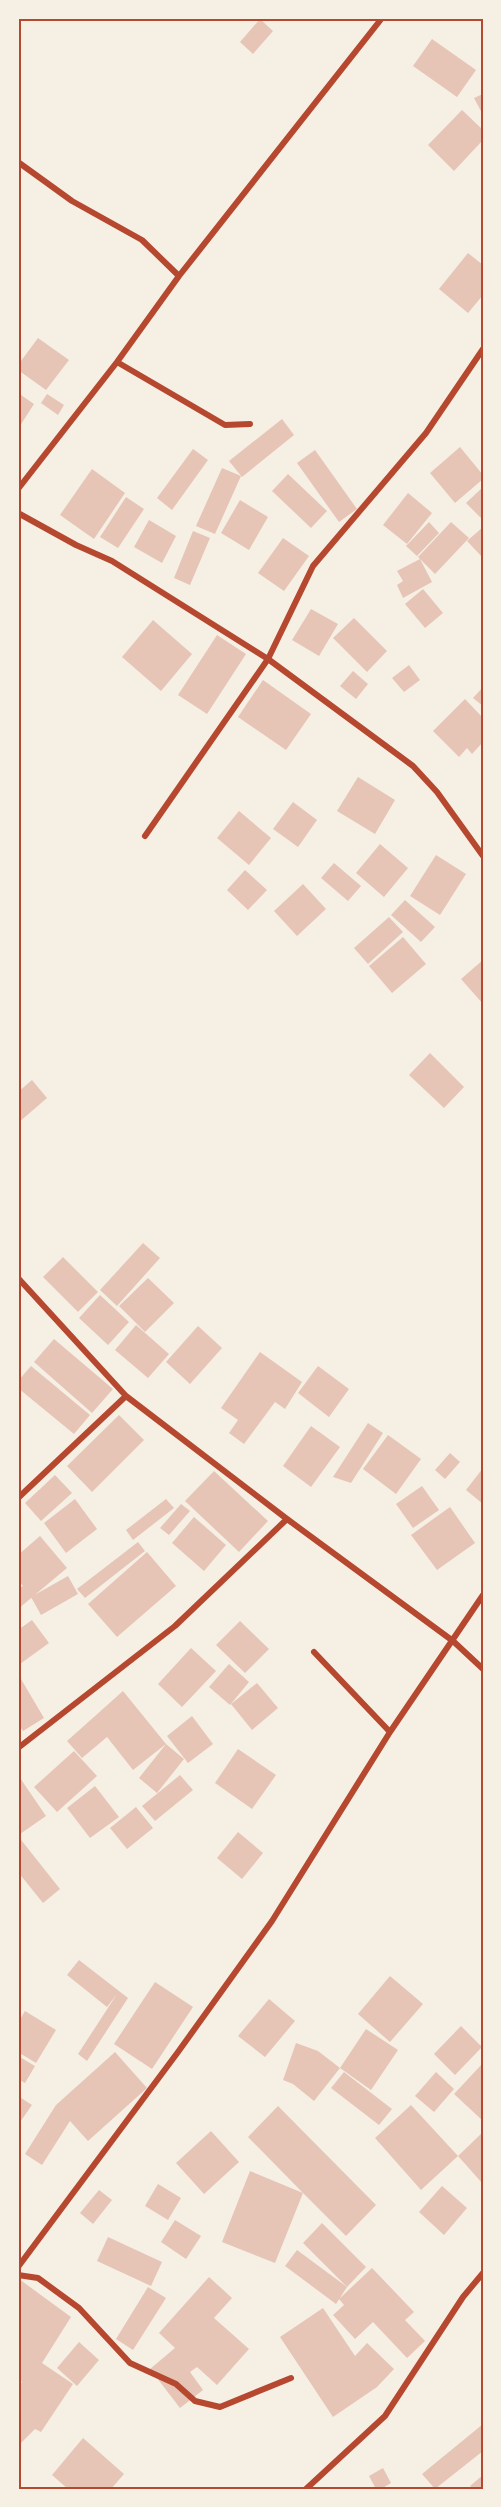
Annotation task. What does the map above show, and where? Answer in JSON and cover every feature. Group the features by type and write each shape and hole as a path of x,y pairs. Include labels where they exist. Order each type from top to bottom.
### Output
{"street":[{"path":"18,489 117,362 179,276 382,18"},
{"path":"18,162 72,201 142,240 179,276"},
{"path":"145,836 268,659 313,566 426,433 483,349"},
{"path":"117,362 225,425 250,424"},
{"path":"18,513 76,545 112,561 268,659 413,766 437,792 483,856"},
{"path":"18,1278 126,1396 287,1519 453,1641 483,1669"},
{"path":"18,1498 126,1396"},
{"path":"18,1748 175,1626 287,1519"},
{"path":"18,2267 272,1921 390,1732 483,1594"},
{"path":"314,1652 390,1732"},
{"path":"306,2489 385,2416 463,2297 483,2273"},
{"path":"18,2275 38,2278 79,2308 130,2362 176,2384 195,2401 220,2406 291,2378"}],"building":[{"path":"260,19 273,31 253,54 240,42"},
{"path":"432,39 476,70 457,97 413,66"},
{"path":"483,94 483,115 474,98"},
{"path":"462,110 483,130 483,140 454,171 428,145"},
{"path":"468,253 483,265 483,295 468,313 439,289"},
{"path":"38,338 69,360 46,390 18,370 18,365"},
{"path":"18,393 34,404 18,429"},
{"path":"47,394 64,405 58,415 41,403"},
{"path":"282,419 294,435 242,477 229,461"},
{"path":"460,447 483,475 483,479 455,503 430,473"},
{"path":"193,449 208,460 172,510 157,498"},
{"path":"315,450 357,509 339,522 297,463"},
{"path":"222,468 241,476 215,534 196,526"},
{"path":"92,469 125,493 94,539 60,515"},
{"path":"288,474 327,511 311,528 272,491"},
{"path":"483,487 483,520 466,503"},
{"path":"408,493 432,513 407,544 383,525"},
{"path":"126,497 144,509 118,548 100,537"},
{"path":"240,500 268,517 249,550 221,533"},
{"path":"149,520 176,536 162,563 134,547"},
{"path":"429,522 439,533 417,556 406,546"},
{"path":"451,522 469,538 435,574 418,557"},
{"path":"483,527 483,558 467,541"},
{"path":"193,531 210,538 190,585 174,578"},
{"path":"283,538 309,556 284,591 258,573"},
{"path":"420,559 432,582 403,598 397,585 403,581 397,571"},
{"path":"423,589 443,613 425,628 405,604"},
{"path":"311,609 338,624 319,656 292,640"},
{"path":"354,618 387,651 367,672 333,638"},
{"path":"153,620 192,654 161,691 122,657"},
{"path":"217,635 246,654 207,714 178,695"},
{"path":"409,665 420,680 404,692 392,678"},
{"path":"353,671 368,684 356,699 340,686"},
{"path":"263,680 311,714 286,750 238,717"},
{"path":"483,687 483,706 473,698"},
{"path":"465,699 483,718 483,742 472,754 467,748 459,757 433,731"},
{"path":"358,777 395,800 375,834 337,811"},
{"path":"293,802 317,820 298,847 273,829"},
{"path":"239,811 271,838 249,865 217,838"},
{"path":"380,844 408,868 384,897 356,873"},
{"path":"436,855 466,874 440,915 410,896"},
{"path":"334,863 361,886 348,901 321,878"},
{"path":"245,870 267,890 248,910 227,890"},
{"path":"303,884 326,909 297,936 274,911"},
{"path":"405,900 435,927 421,942 391,915"},
{"path":"389,917 403,932 368,964 354,948"},
{"path":"403,937 426,964 392,993 369,966"},
{"path":"483,960 483,1004 461,979"},
{"path":"430,1053 464,1087 444,1108 409,1075"},
{"path":"32,1080 47,1098 18,1123 18,1092"},
{"path":"143,1243 160,1258 117,1306 100,1290"},
{"path":"63,1257 98,1292 78,1312 43,1277"},
{"path":"148,1278 174,1303 145,1332 119,1306"},
{"path":"100,1295 129,1322 108,1345 79,1318"},
{"path":"136,1325 169,1354 148,1378 115,1350"},
{"path":"198,1326 222,1348 190,1384 166,1362"},
{"path":"54,1339 113,1389 92,1413 34,1362"},
{"path":"260,1352 302,1382 285,1409 275,1402 244,1444 229,1433 238,1420 221,1408"},
{"path":"31,1366 90,1415 74,1434 18,1388 18,1381"},
{"path":"318,1366 349,1389 329,1417 298,1393"},
{"path":"119,1415 144,1440 92,1492 67,1466"},
{"path":"368,1423 383,1433 351,1483 333,1477"},
{"path":"311,1426 340,1447 311,1487 283,1466"},
{"path":"388,1435 421,1459 396,1494 363,1469"},
{"path":"450,1453 460,1462 445,1479 435,1470"},
{"path":"483,1468 483,1504 466,1490"},
{"path":"214,1471 268,1521 239,1552 185,1501"},
{"path":"55,1475 72,1493 41,1521 25,1503"},
{"path":"422,1486 439,1510 413,1528 396,1504"},
{"path":"75,1499 97,1529 66,1553 44,1523"},
{"path":"166,1499 174,1508 133,1540 126,1530"},
{"path":"181,1504 190,1511 169,1535 160,1528"},
{"path":"450,1507 475,1543 437,1570 411,1535"},
{"path":"194,1517 226,1545 204,1571 172,1543"},
{"path":"40,1536 67,1568 18,1609 18,1589 23,1586 18,1580 18,1555"},
{"path":"138,1542 145,1551 85,1598 77,1589"},
{"path":"147,1552 176,1586 117,1637 88,1604"},
{"path":"68,1576 78,1594 41,1615 31,1597"},
{"path":"32,1620 49,1643 20,1664 18,1630"},
{"path":"240,1621 269,1649 245,1673 216,1645"},
{"path":"191,1648 216,1671 182,1707 158,1684"},
{"path":"229,1664 249,1682 230,1705 209,1687"},
{"path":"18,1674 44,1718 23,1731 18,1723"},
{"path":"257,1683 278,1708 252,1730 231,1704"},
{"path":"123,1691 166,1744 133,1770 107,1737 82,1758 67,1741"},
{"path":"192,1716 213,1744 188,1763 167,1736"},
{"path":"166,1744 184,1759 157,1793 139,1778"},
{"path":"238,1749 276,1775 252,1809 215,1783"},
{"path":"74,1751 97,1776 57,1812 34,1787"},
{"path":"18,1775 46,1816 20,1834 18,1832"},
{"path":"180,1775 193,1790 155,1821 142,1806"},
{"path":"95,1786 119,1817 90,1838 67,1808"},
{"path":"136,1807 153,1828 127,1849 110,1828"},
{"path":"238,1832 263,1853 242,1879 217,1858"},
{"path":"18,1836 60,1889 43,1903 18,1872"},
{"path":"79,1960 128,1998 87,2061 78,2054 117,1994 107,2007 67,1975"},
{"path":"390,1976 423,2004 390,2042 358,2014"},
{"path":"155,1982 193,2007 152,2069 114,2044"},
{"path":"269,1999 295,2021 265,2057 238,2036"},
{"path":"25,2011 56,2030 36,2063 18,2052 18,2023"},
{"path":"461,2026 482,2047 455,2075 434,2054"},
{"path":"366,2029 398,2050 371,2090 340,2068"},
{"path":"296,2043 318,2051 340,2068 314,2101 293,2084 283,2080"},
{"path":"115,2052 147,2088 88,2141 70,2121 42,2165 25,2154 56,2105"},
{"path":"18,2056 35,2066 25,2083 18,2079"},
{"path":"483,2063 483,2121 454,2094"},
{"path":"344,2072 392,2109 379,2125 331,2088"},
{"path":"436,2072 454,2089 434,2112 415,2096"},
{"path":"18,2096 32,2105 18,2125"},
{"path":"411,2105 458,2156 421,2190 375,2138"},
{"path":"278,2106 376,2205 346,2236 248,2137"},
{"path":"211,2131 239,2162 204,2194 176,2163"},
{"path":"483,2132 483,2184 458,2156"},
{"path":"250,2171 303,2193 275,2263 222,2242"},
{"path":"158,2184 181,2198 168,2220 145,2206"},
{"path":"442,2186 467,2208 444,2235 419,2212"},
{"path":"99,2190 112,2200 93,2224 80,2213"},
{"path":"175,2220 201,2236 186,2259 161,2242"},
{"path":"322,2223 366,2267 347,2287 303,2243"},
{"path":"108,2237 162,2262 151,2286 97,2261"},
{"path":"297,2250 347,2287 336,2304 285,2266"},
{"path":"372,2268 414,2312 405,2320 425,2341 407,2358 373,2322 355,2339 333,2315 344,2305 339,2299"},
{"path":"209,2277 232,2298 214,2318 249,2349 217,2385 197,2367 190,2372 203,2390 180,2408 150,2369 175,2348 159,2333"},
{"path":"19,2279 71,2317 42,2363 73,2384 41,2432 35,2429 18,2446 18,2388 22,2382 18,2379"},
{"path":"148,2287 166,2298 133,2350 116,2339"},
{"path":"323,2308 355,2356 367,2343 394,2369 377,2387 333,2417 280,2337"},
{"path":"79,2342 99,2360 77,2386 57,2368"},
{"path":"483,2424 483,2451 435,2489 422,2474"},
{"path":"83,2438 124,2474 111,2489 68,2489 52,2475"},
{"path":"383,2468 391,2483 381,2489 376,2489 369,2476"},
{"path":"483,2475 483,2489 473,2489 470,2486"}]}
